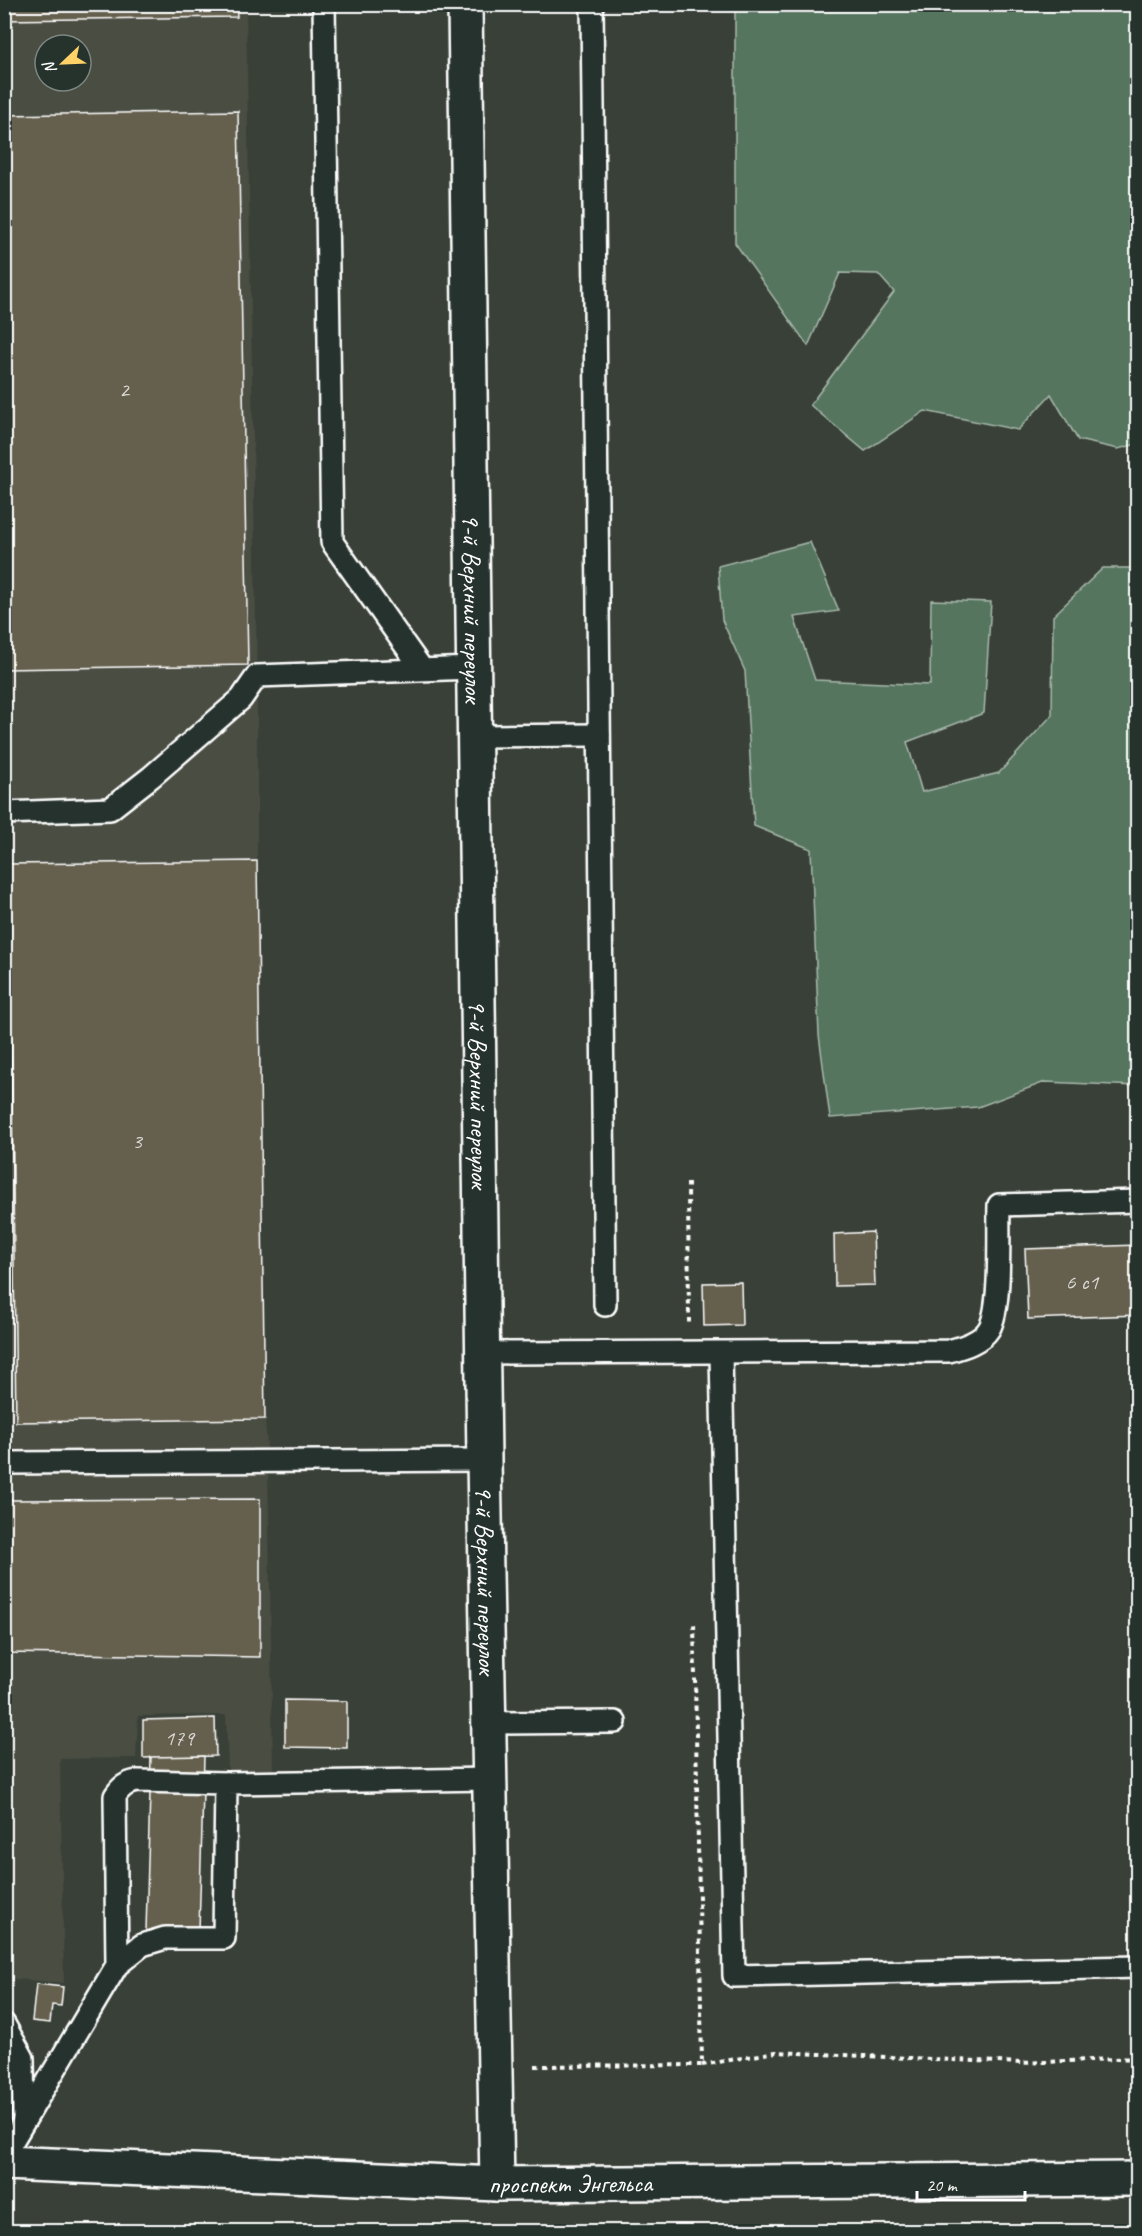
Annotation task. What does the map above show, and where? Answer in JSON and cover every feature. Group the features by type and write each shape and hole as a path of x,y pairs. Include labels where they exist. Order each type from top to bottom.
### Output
{"street":[{"name":"9-й Верхний переулок","path":"465,4 484,1460 497,2184"},
{"name":"проспект Энгельса","path":"4,2163 497,2184 1137,2179"}],"lane":[{"path":"324,4 332,542 422,669"},
{"path":"592,4 605,1305"},
{"path":"4,813 110,809 151,777 241,699 257,676 473,669"},
{"path":"474,736 599,735"},
{"path":"483,1353 721,1354 949,1351 970,1344 988,1329 997,1300 999,1205 1137,1201"},
{"path":"721,1354 734,1976 1137,1967"},
{"path":"4,1463 484,1460"},
{"path":"489,1723 615,1722"},
{"path":"117,1965 115,1796 120,1788 128,1783 137,1781 226,1783 490,1779"},
{"path":"4,2156 117,1965 142,1945 165,1938 224,1938 226,1783"},
{"path":"4,2024 22,2058 24,2122"}],"path":[{"path":"688,1183 690,1354"},
{"path":"694,1614 702,2065"},
{"path":"535,2066 702,2065 776,2052 1020,2063 1137,2058"}],"shaded area":[{"path":"4,5 246,5 257,676 257,861 265,1419 268,1460 273,1772 228,1771 226,1715 138,1716 136,1758 60,1759 64,1983 4,1978"}],"green space":[{"path":"735,5 1137,5 1137,444 1118,449 1078,440 1051,394 1018,430 925,411 865,451 810,405 894,292 878,274 840,273 808,346 735,243"},
{"path":"810,542 839,611 794,617 815,680 930,685 931,600 991,602 984,713 907,742 922,792 999,773 1052,715 1053,616 1103,568 1137,568 1137,1086 1045,1082 978,1107 830,1118 819,1035 811,849 754,826 745,671 722,620 718,566"}],"building":[{"path":"4,4 236,4 237,17 4,20"},
{"path":"238,111 248,665 4,669 4,115"},
{"path":"257,861 265,1419 16,1422 9,864"},
{"path":"873,1232 875,1285 835,1286 834,1234"},
{"path":"1138,1245 1138,1315 1028,1319 1025,1249"},
{"path":"741,1282 742,1325 704,1326 703,1283"},
{"path":"260,1499 260,1657 4,1653 4,1500"},
{"path":"285,1700 347,1701 347,1748 285,1747"},
{"path":"215,1718 216,1756 143,1758 143,1720"},
{"path":"204,1756 199,1931 146,1931 151,1757"},
{"path":"36,1984 63,1987 61,2006 52,2005 50,2023 32,2021"}]}
